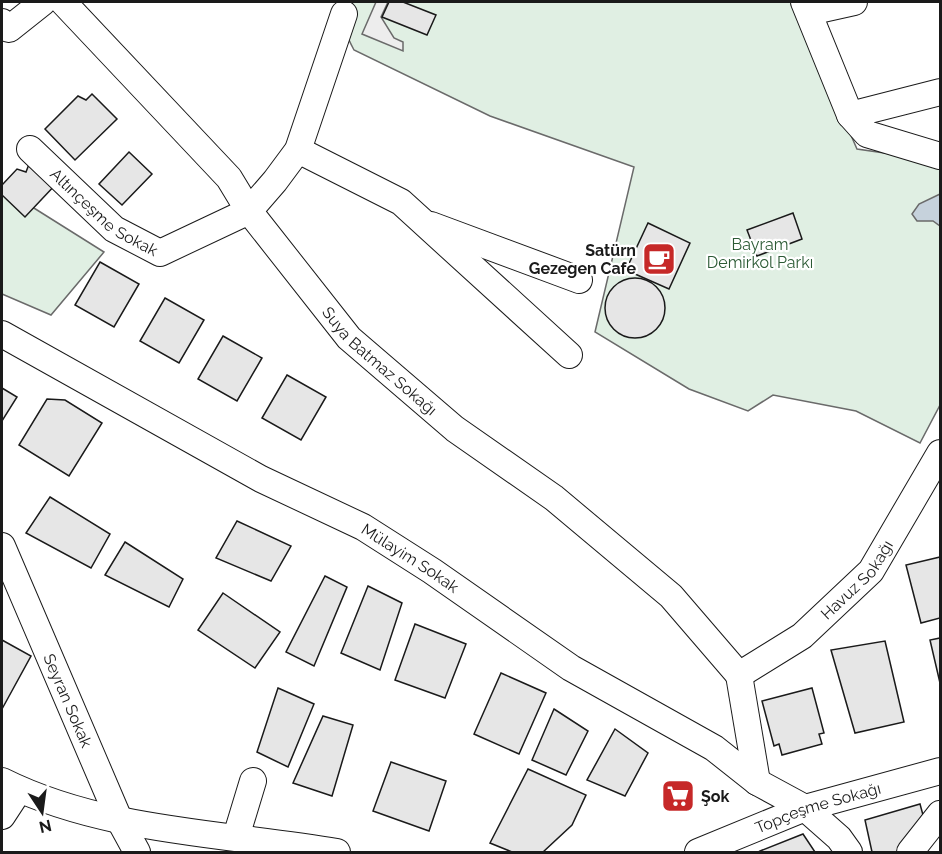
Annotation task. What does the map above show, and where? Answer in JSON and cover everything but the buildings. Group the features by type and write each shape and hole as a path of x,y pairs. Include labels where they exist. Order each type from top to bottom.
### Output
{"street":[{"path":"2,22 9,29 43,2"},
{"path":"854,2 806,7 850,115 867,134 940,156"},
{"name":"Suya Batmaz Sokağı","path":"75,6 229,178 249,211 349,338 454,429 554,498 671,596 739,675"},
{"path":"249,211 298,150 344,14"},
{"path":"850,115 940,92"},
{"name":"Altınçeşme Sokak","path":"30,149 114,229 160,253 249,211"},
{"path":"298,150 401,202 569,355"},
{"path":"421,221 468,236 579,280"},
{"name":"Mülayim Sokak","path":"2,334 261,479 363,527 432,571 571,668 714,748 757,782 805,808 839,838 849,852"},
{"name":"Havuz Sokağı","path":"739,675 802,636 871,571 940,453"},
{"name":"Seyran Sokak","path":"2,546 119,819 137,852"},
{"path":"739,675 757,782"},
{"name":"Topçeşme Sokağı","path":"698,852 805,808 940,771"},
{"path":"236,837 253,781"},
{"path":"2,816 10,786 33,797 119,819 337,852"},
{"path":"910,852 940,814"}],"green space":[{"name":"Bayram Demirkol Parkı","path":"344,2 793,2 857,149 940,161 940,405 920,443 856,411 773,395 748,411 689,389 595,332 634,167 490,116 354,50 342,19"},
{"path":"2,188 104,252 51,315 2,294"}],"shaded area":[{"path":"376,2 388,2 381,17 394,38 403,42 403,51 362,34"},
{"path":"940,194 940,226 933,221 917,221 912,214 919,204"}],"place":[{"name":"Satürn Gezegen Cafe","path":"659,259"},
{"name":"Şok","path":"678,796"}]}
